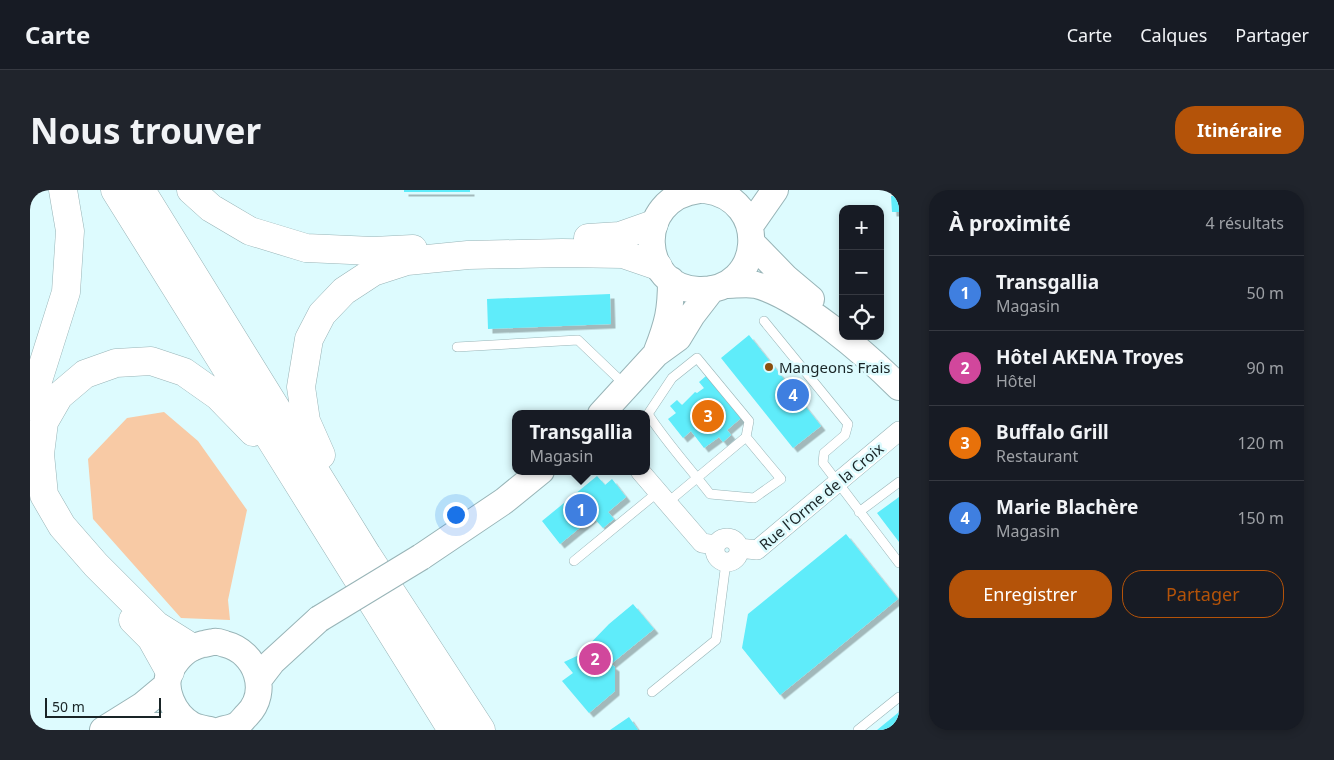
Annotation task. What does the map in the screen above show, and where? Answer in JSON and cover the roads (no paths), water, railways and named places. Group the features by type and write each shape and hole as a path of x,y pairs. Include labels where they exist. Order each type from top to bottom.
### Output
{"highway":[{"path":"30,406 66,292 70,231 63,190"},
{"path":"115,190 452,730"},
{"path":"141,190 352,530 481,730"},
{"path":"190,190 212,208 250,231 306,248 373,251 620,236 663,206"},
{"path":"352,530 306,420 301,387 309,339 322,314 344,291 373,272 408,261 468,255 623,254 665,273"},
{"path":"192,647 156,625 96,565 62,526 44,495 40,454 44,422 60,396 85,374 116,363 151,361 184,372 218,396 290,470"},
{"path":"30,501 50,536 151,638 168,679"}],"street":[{"path":"656,354 671,307 665,273 653,252 651,238 663,206 677,196 689,191 699,190"},
{"path":"751,234 775,190"},
{"path":"605,410 656,354 678,338 692,315 719,287 736,277 744,267 750,256 751,234 745,214 725,192"},
{"path":"751,234 776,268 806,295 839,318"},
{"path":"665,273 684,287 698,290 755,285 775,292 798,304 855,348 899,387"},
{"path":"871,340 899,363"},
{"name":"Rue l'Orme de la Croix","path":"739,548 757,550 899,431"},
{"path":"244,653 253,651 319,620 421,557 504,501 536,475"},
{"path":"644,475 702,543 716,545 717,556 726,562"},
{"name":"Rue l'Orme de la Croix","path":"716,545 721,540 729,538 736,541 739,552 736,558 726,562"},
{"path":"259,679 272,662 319,620"},
{"path":"103,730 143,705 168,679 179,657 192,647 215,641 234,646 244,653 254,665 259,679 259,690 253,709 232,728"},
{"path":"168,679 178,713 201,728"},
{"path":"128,730 151,726 201,728"}],"lane":[{"path":"764,322 848,424 845,435 824,453 823,463 899,564"},
{"path":"457,348 578,340 626,386"},
{"path":"574,562 663,497 697,478 746,437 749,421 697,358 672,378 650,411"},
{"path":"650,417 710,494 754,498 781,479 746,437"},
{"path":"859,512 899,482"},
{"path":"652,692 716,640 726,562"},
{"path":"858,730 899,697"}],"place":[{"name":"Mangeons Frais","path":"769,367"},
{"name":"Marie Blachère","path":"793,395"},
{"name":"Buffalo Grill","path":"708,416"},
{"name":"Transgallia","path":"581,510"},
{"name":"Hôtel AKENA Troyes","path":"595,659"}]}
